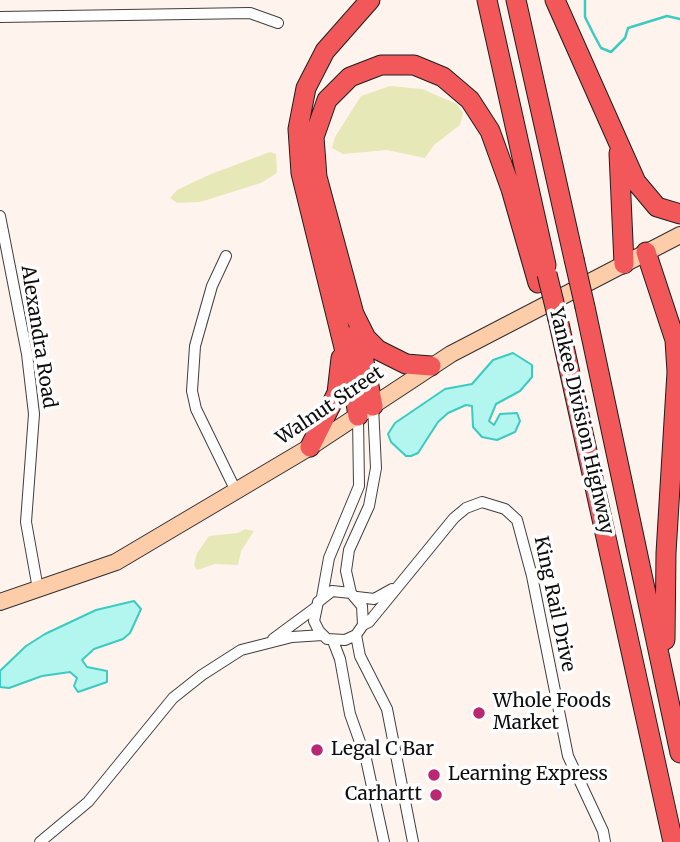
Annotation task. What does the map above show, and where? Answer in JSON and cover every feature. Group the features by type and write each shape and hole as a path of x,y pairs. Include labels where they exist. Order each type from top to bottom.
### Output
{"highway":[{"path":"365,411 341,346 301,173 298,129 306,88 325,51 370,0"},
{"path":"486,0 543,279"},
{"name":"Yankee Division Highway","path":"516,0 680,753"},
{"path":"555,0 645,195 657,207 680,214"},
{"path":"365,411 354,314 317,177 314,137 327,100 351,77 381,65 414,65 443,77 470,100 490,131 543,279"},
{"path":"614,129 621,162 624,264"},
{"path":"646,252 675,340 676,351 674,453 666,552 666,687"},
{"name":"Yankee Division Highway","path":"543,279 557,313 673,842"},
{"path":"354,314 366,338 378,349 406,364 430,366"},
{"path":"310,447 337,393 341,346"}],"main road":[{"name":"Walnut Street","path":"0,602 116,562 310,447 430,366 528,311 678,237"}],"street":[{"path":"0,17 250,13 278,23"},
{"name":"Alexandra Road","path":"1,223 27,354 34,414 26,523 38,589"},
{"path":"226,256 212,286 195,346 192,391 196,409 236,491"},
{"path":"40,842 88,802 180,691 241,650 271,641 328,638 345,640 356,635 363,625 362,606 354,595 346,571 349,550 369,506 376,468 365,411"},
{"path":"271,641 315,608 322,597 329,558 359,486 365,411"},
{"name":"King Rail Drive","path":"363,625 369,622 466,508 482,502 505,509 517,520 532,576 568,756 605,842"},
{"name":"King Rail Drive","path":"354,595 381,597 402,582"},
{"path":"322,597 332,591 354,595"},
{"path":"315,608 314,621 340,659 350,714 366,759 384,842"},
{"path":"356,635 360,656 387,709 413,842"}],"green space":[{"path":"390,86 422,89 457,104 463,113 460,125 434,145 425,158 387,150 343,154 332,148 335,137 361,96"},
{"path":"270,152 276,154 277,173 261,183 200,202 177,203 170,198 177,190 211,174"},
{"path":"245,529 254,531 241,551 238,565 215,564 197,570 194,565 197,553 209,536 238,533"}],"water":[{"path":"513,353 532,365 532,377 520,391 496,404 489,421 494,425 500,414 517,413 520,421 515,432 497,440 482,437 473,427 472,406 466,405 448,413 438,422 418,453 406,456 391,442 388,434 395,423 445,389 472,384 493,360"},
{"path":"134,601 141,609 130,633 123,639 94,649 82,660 87,667 107,671 107,682 78,692 74,686 77,678 70,672 42,676 9,688 0,687 0,671 26,646 96,610"}],"waterway":[{"path":"585,0 585,17 601,48 611,52 625,38 628,28 667,16 680,19"}],"place":[{"name":"Whole Foods Market","path":"479,713"},
{"name":"Legal C Bar","path":"317,750"},
{"name":"Learning Express","path":"434,775"},
{"name":"Carhartt","path":"436,795"}]}
